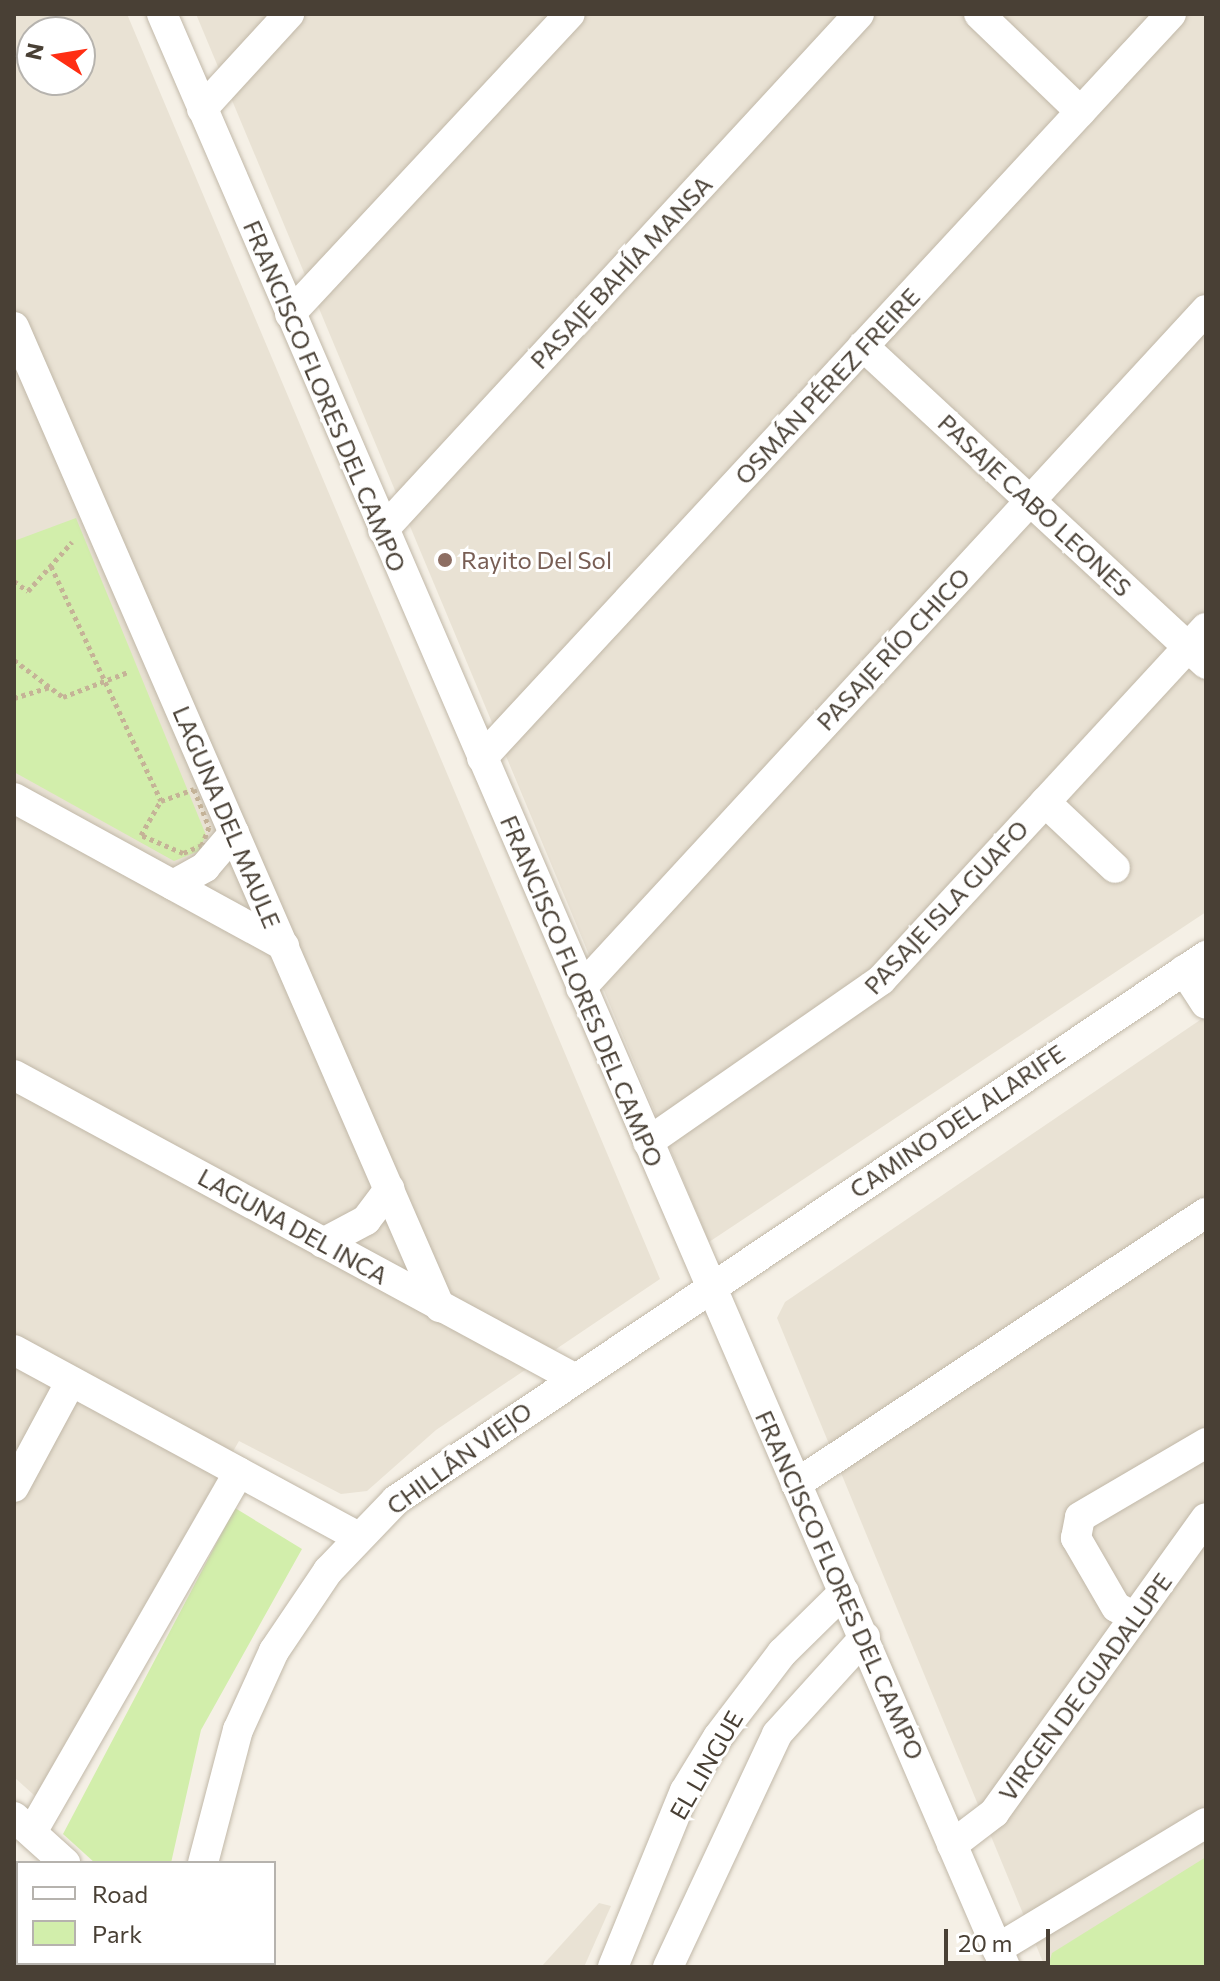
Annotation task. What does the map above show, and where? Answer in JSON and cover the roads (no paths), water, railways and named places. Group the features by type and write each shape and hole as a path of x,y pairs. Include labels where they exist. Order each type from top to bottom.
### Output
{"street":[{"name":"FRANCISCO FLORES DEL CAMPO","path":"162,14 1001,1958"},
{"path":"202,109 289,14"},
{"path":"290,314 570,14"},
{"name":"PASAJE BAHÍA MANSA","path":"383,530 859,14"},
{"path":"979,14 1081,112"},
{"name":"OSMÁN PÉREZ FREIRE","path":"482,758 1171,14"},
{"name":"PASAJE RÍO CHICO","path":"581,988 1206,310"},
{"name":"LAGUNA DEL MAULE","path":"14,327 440,1307"},
{"name":"PASAJE CABO LEONES","path":"863,346 1030,501 1200,647"},
{"name":"PASAJE ISLA GUAFO","path":"648,1142 881,980 1045,802 1200,647"},
{"path":"14,798 284,946"},
{"path":"1045,802 1115,868"},
{"path":"173,885 205,867 234,833"},
{"path":"1195,963 1206,1004"},
{"name":"CAMINO DEL ALARIFE","path":"709,1287 1195,963"},
{"name":"LAGUNA DEL INCA","path":"14,1075 572,1377"},
{"path":"323,1243 366,1220 389,1189"},
{"path":"796,1484 1206,1213"},
{"name":"CHILLÁN VIEJO","path":"203,1861 222,1779 255,1690 299,1610 358,1537 434,1469 709,1287"},
{"path":"14,1350 358,1537"},
{"path":"14,1487 71,1381"},
{"path":"1135,1617 1116,1607 1076,1538 1080,1517 1206,1443"},
{"path":"63,1861 23,1825 239,1472"},
{"name":"VIRGEN DE GUADALUPE","path":"952,1845 994,1813 1135,1617 1194,1556 1206,1518"},
{"name":"EL LINGUE","path":"613,1967 685,1791 718,1737 782,1653 844,1592"},
{"name":"EL LINGUE","path":"668,1967 770,1746 803,1699 865,1637"},
{"path":"1001,1958 1206,1823"}],"place":[{"name":"Rayito Del Sol","path":"445,560"}]}
